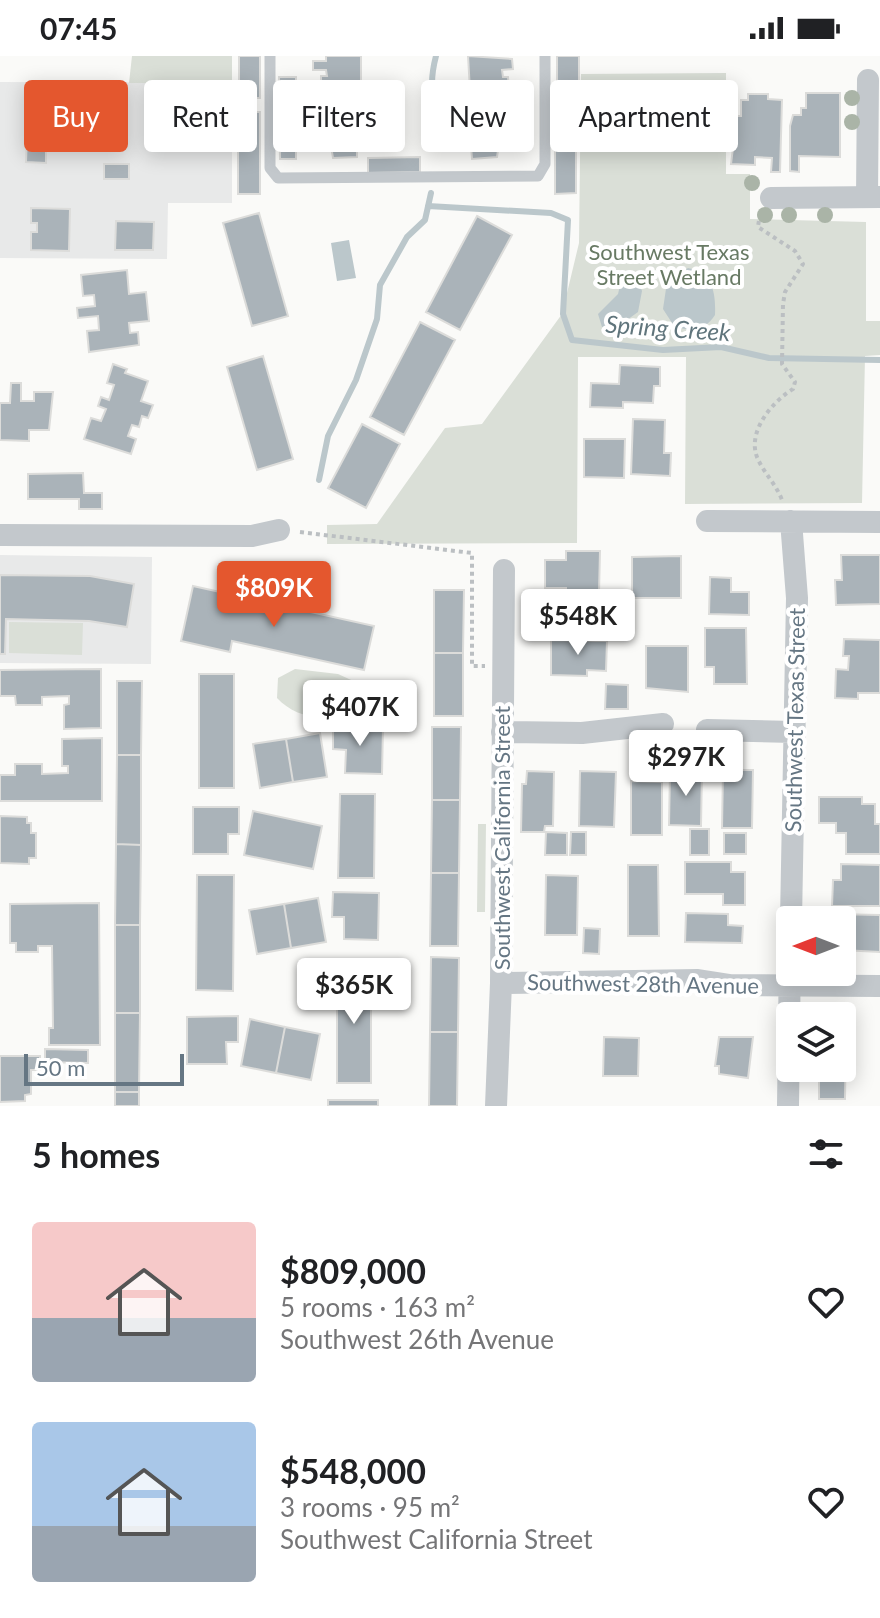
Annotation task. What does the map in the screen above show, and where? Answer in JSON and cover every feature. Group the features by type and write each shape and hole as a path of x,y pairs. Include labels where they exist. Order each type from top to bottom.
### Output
{"street":[{"path":"771,198 873,197 868,80"},
{"path":"707,521 880,522"},
{"name":"Southwest Texas Street","path":"791,521 797,598 791,906"},
{"path":"0,535 252,536 279,530"},
{"name":"Southwest California Street","path":"496,1106 501,983 504,570"},
{"path":"502,732 582,733 663,724"},
{"path":"707,730 794,732"},
{"name":"Southwest 28th Avenue","path":"501,983 698,980 776,985"},
{"path":"788,1106 789,986"},
{"name":"Southwest 28th Avenue","path":"856,986 880,986"}],"lane":[{"path":"270,56 270,168 278,178 538,176 545,164 545,56"}],"path":[{"path":"771,198 757,220 758,227 795,251 803,264 785,292 782,364 795,382 793,389 777,399 766,415 755,444 758,459 776,484 791,521"},
{"path":"279,530 472,553 472,666"}],"shaded area":[{"path":"0,82 24,82 24,152 128,152 128,83 144,83 144,152 232,152 232,203 168,203 167,259 0,258"},
{"path":"349,240 356,278 337,281 331,243"},
{"path":"688,268 702,274 711,284 715,306 715,315 711,320 702,327 692,329 674,326 663,309 667,282"},
{"path":"629,272 636,275 642,291 638,312 620,325 602,327 598,314 618,294 622,277"},
{"path":"0,555 152,557 151,664 0,663"}],"green space":[{"path":"132,56 232,56 232,80 144,80 144,83 129,83"},
{"name":"Southwest Texas Street Wetland","path":"726,73 726,80 581,80 581,74"},
{"name":"Southwest Texas Street Wetland","path":"580,152 726,152 726,174 750,174 750,219 866,222 866,321 880,321 880,355 865,356 862,503 685,504 686,357 578,357 577,543 327,544 327,525 377,524 445,428 482,424 562,314 579,243"},
{"path":"9,622 83,623 82,655 9,653"},
{"path":"295,669 338,674 360,684 360,704 340,715 329,717 295,711 277,698 278,678"},
{"path":"478,824 486,824 485,912 477,912"}],"building":[{"path":"239,56 260,56 260,98 257,98 257,80 239,80"},
{"path":"326,56 361,56 361,80 321,80 321,76 327,76 326,70 313,70 313,61 326,61"},
{"path":"468,56 512,59 513,69 502,70 503,77 508,77 508,80 469,80"},
{"path":"557,56 579,56 579,80 557,80"},
{"path":"279,77 296,77 296,80 279,80"},
{"path":"806,93 840,93 840,157 799,156 799,172 790,171 790,126 793,115 801,115 801,108 806,108"},
{"path":"748,94 768,94 768,99 782,100 780,172 771,172 772,158 755,157 755,165 731,164 732,152 738,152 741,100 748,100"},
{"path":"257,112 260,112 260,194 238,194 238,152 257,152"},
{"path":"26,152 46,152 46,163 26,162"},
{"path":"280,152 296,152 296,159 280,159"},
{"path":"332,152 357,152 357,157 333,158"},
{"path":"471,152 498,152 497,157 472,159"},
{"path":"555,152 576,152 576,193 555,194"},
{"path":"420,157 420,172 368,173 368,158"},
{"path":"104,164 129,164 129,179 104,179"},
{"path":"31,208 70,209 69,251 31,250 31,232 37,232 37,223 31,223"},
{"path":"259,213 288,316 252,326 223,223"},
{"path":"477,216 512,235 460,330 426,312"},
{"path":"116,221 154,222 153,250 115,250"},
{"path":"127,270 129,294 146,292 149,321 129,323 130,333 138,332 139,345 89,352 87,331 99,330 98,316 78,318 77,308 95,306 94,295 83,296 81,275"},
{"path":"420,322 455,340 404,435 370,417"},
{"path":"263,356 293,459 257,470 227,367"},
{"path":"113,364 127,369 125,373 148,381 141,401 153,405 148,418 142,416 139,427 132,425 128,436 136,439 131,454 84,439 91,418 101,421 106,409 98,406 101,397 109,400 114,385 107,383"},
{"path":"620,365 660,367 660,386 654,386 653,403 623,402 623,408 590,407 591,383 619,384"},
{"path":"11,383 21,383 21,401 34,401 34,392 53,392 49,430 29,430 29,441 0,440 0,403 10,403"},
{"path":"633,419 665,420 664,453 671,453 670,476 631,474"},
{"path":"362,424 400,444 366,508 328,488"},
{"path":"584,439 625,439 624,478 584,477"},
{"path":"83,473 84,493 102,493 102,509 79,509 79,499 28,499 28,474"},
{"path":"566,551 600,551 599,593 566,593 566,588 545,588 545,560 566,560"},
{"path":"841,555 880,555 880,604 836,605 835,580 842,580"},
{"path":"681,556 681,598 632,598 632,557"},
{"path":"0,575 90,576 134,584 127,627 89,621 6,619 5,654 0,654"},
{"path":"710,577 731,578 731,592 749,592 749,615 709,614"},
{"path":"193,586 374,626 364,670 232,641 230,652 181,641"},
{"path":"434,590 464,590 463,653 434,653"},
{"path":"705,628 746,628 747,684 714,684 714,667 705,667"},
{"path":"844,639 880,640 880,693 858,693 858,699 835,698 836,669 848,670 849,656 843,656"},
{"path":"551,640 607,641 606,671 587,670 587,676 551,675"},
{"path":"646,646 688,646 688,692 646,688"},
{"path":"434,653 463,653 463,716 434,716"},
{"path":"101,669 101,728 64,729 64,705 69,704 69,696 42,697 42,705 16,705 15,696 0,696 0,670"},
{"path":"199,674 234,674 234,788 199,788"},
{"path":"117,681 142,681 141,755 117,755"},
{"path":"606,684 628,685 628,709 605,709"},
{"path":"333,726 383,727 382,774 345,773 346,750 333,749"},
{"path":"432,727 461,727 460,800 432,800"},
{"path":"320,733 327,777 293,782 286,739"},
{"path":"102,738 102,801 0,801 0,775 15,775 15,764 42,764 42,774 68,773 68,766 62,766 62,739"},
{"path":"286,739 293,782 260,788 253,744"},
{"path":"117,755 141,755 141,845 116,844"},
{"path":"723,770 753,770 752,828 722,828"},
{"path":"527,771 554,772 553,826 545,826 544,832 521,832 522,784 526,784"},
{"path":"580,771 616,772 614,827 579,826"},
{"path":"670,771 702,771 701,826 669,825"},
{"path":"631,781 662,782 662,835 631,835"},
{"path":"340,794 375,794 374,878 338,878"},
{"path":"819,797 862,797 862,804 875,804 875,824 880,824 880,854 846,854 846,833 836,833 836,823 819,823"},
{"path":"432,800 460,800 459,873 431,873"},
{"path":"193,807 239,807 239,834 228,834 228,854 193,854"},
{"path":"253,811 322,826 313,869 244,855"},
{"path":"0,816 27,817 27,823 31,823 31,833 36,833 36,858 29,858 29,864 0,863"},
{"path":"690,829 709,829 709,855 690,855"},
{"path":"546,832 567,833 567,855 545,855"},
{"path":"571,832 586,832 586,855 570,855"},
{"path":"724,833 746,833 746,854 724,854"},
{"path":"116,844 141,845 140,925 115,925"},
{"path":"685,862 731,862 731,872 745,872 745,905 723,905 723,894 685,894"},
{"path":"841,864 880,865 880,906 832,906 833,880 841,880"},
{"path":"628,865 658,865 659,936 628,936"},
{"path":"431,873 459,873 458,946 430,946"},
{"path":"197,875 234,875 233,991 196,990"},
{"path":"546,875 578,876 577,935 545,935"},
{"path":"333,892 379,893 378,940 344,939 344,917 332,917"},
{"path":"318,898 326,942 291,948 284,904"},
{"path":"99,903 100,1045 49,1045 49,1028 53,1028 52,946 38,946 38,952 16,952 16,943 10,943 10,904"},
{"path":"284,904 291,948 257,954 249,910"},
{"path":"686,913 728,914 728,925 743,926 742,943 685,942"},
{"path":"856,914 880,915 880,952 856,951"},
{"path":"115,925 140,925 140,1013 115,1013"},
{"path":"584,928 600,929 599,954 583,953"},
{"path":"431,957 459,958 458,1032 430,1032"},
{"path":"337,969 371,969 371,1083 337,1083"},
{"path":"115,1013 140,1013 139,1092 115,1092"},
{"path":"238,1016 238,1042 226,1042 227,1064 187,1064 187,1017"},
{"path":"250,1019 285,1027 276,1073 241,1066"},
{"path":"285,1027 320,1034 311,1080 276,1073"},
{"path":"430,1032 458,1032 457,1106 429,1106"},
{"path":"604,1037 639,1038 638,1076 603,1076"},
{"path":"719,1037 753,1037 748,1078 719,1074 719,1066 715,1066"},
{"path":"45,1049 88,1050 88,1063 45,1062"},
{"path":"0,1056 40,1056 40,1070 31,1070 31,1094 25,1095 25,1101 0,1102"},
{"path":"819,1082 845,1082 845,1099 819,1099"},
{"path":"115,1092 139,1092 139,1106 115,1106"},
{"path":"328,1100 378,1100 378,1106 328,1106"}],"waterway":[{"path":"432,80 436,56"},
{"path":"319,480 328,436 356,380 377,319 380,285 407,237 425,220 431,193"},
{"name":"Spring Creek","path":"428,206 551,213 568,220 563,314 572,340 663,350 721,347 769,358 880,360"}]}
